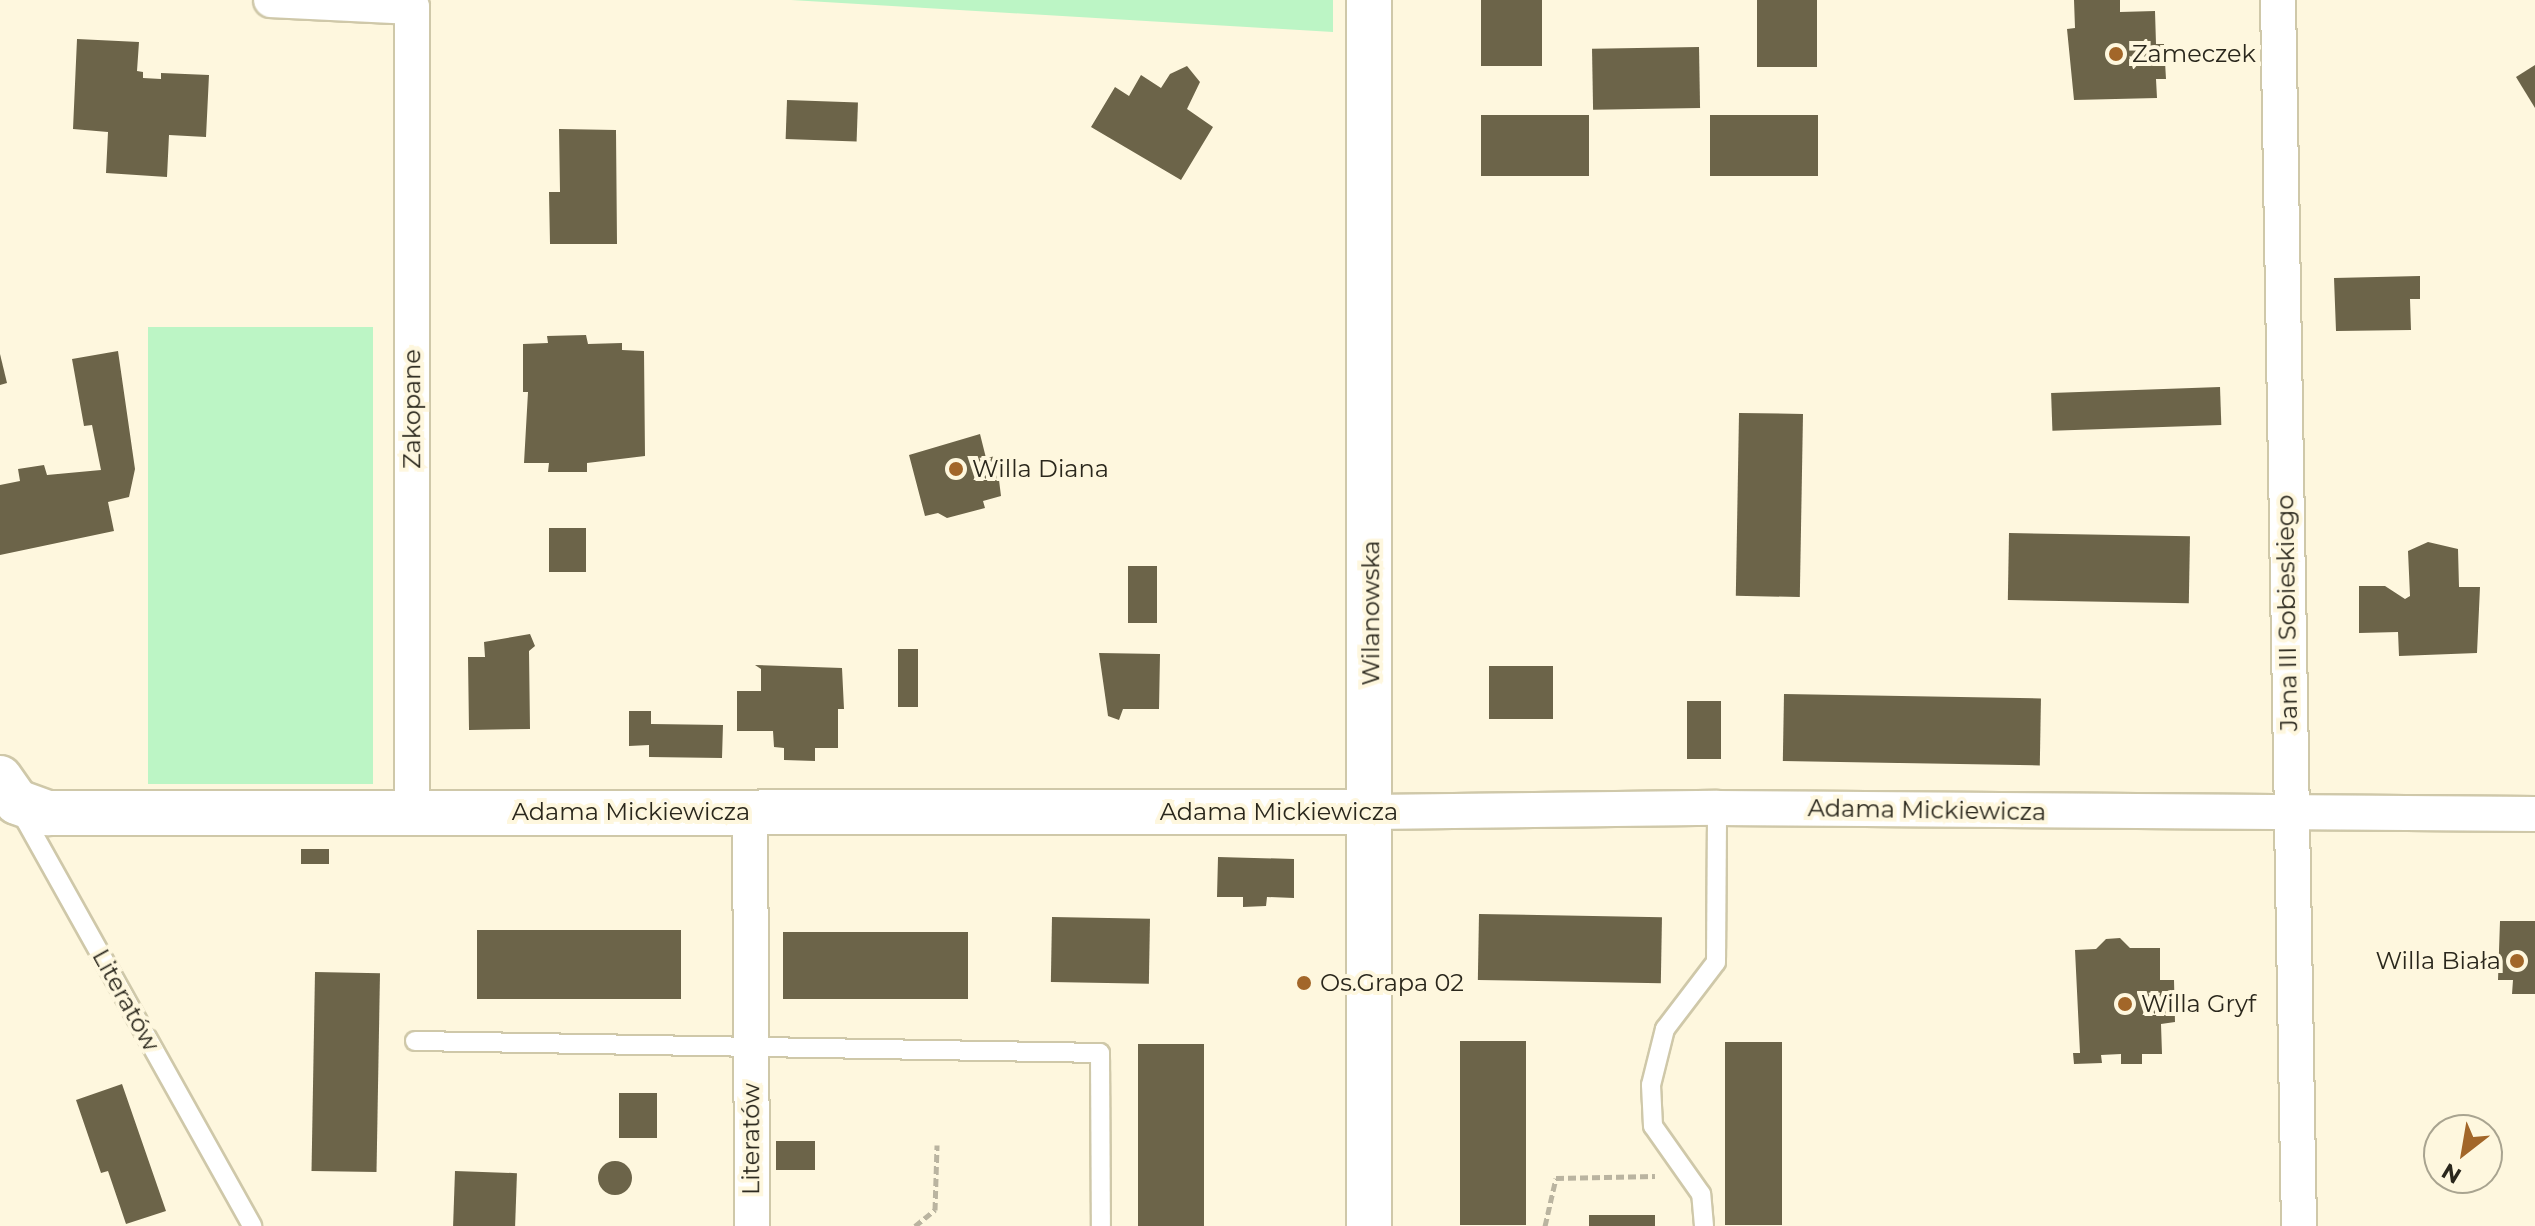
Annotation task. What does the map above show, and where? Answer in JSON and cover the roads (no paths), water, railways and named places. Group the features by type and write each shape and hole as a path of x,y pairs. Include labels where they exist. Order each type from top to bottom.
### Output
{"street":[{"name":"Zakopane","path":"271,0 412,7 412,812"},
{"name":"Wilanowska","path":"1369,0 1372,812 1369,1226"},
{"name":"Jana III Sobieskiego","path":"2278,0 2299,1226"},
{"name":"Adama Mickiewicza","path":"12,792 48,813 1372,812 1717,808 2535,814"},
{"name":"Literatów","path":"750,812 752,1226"}],"lane":[{"name":"Literatów","path":"12,792 252,1226"},
{"path":"1704,1226 1701,1194 1653,1126 1651,1085 1665,1029 1716,962 1717,808"},
{"path":"415,1041 1100,1053 1101,1226"}],"place":[{"name":"Zameczek","path":"2116,54"},
{"name":"Willa Diana","path":"956,469"},
{"name":"Willa Biała","path":"2517,961"},
{"name":"Os.Grapa 02","path":"1304,983"},
{"name":"Willa Gryf","path":"2125,1004"}]}
